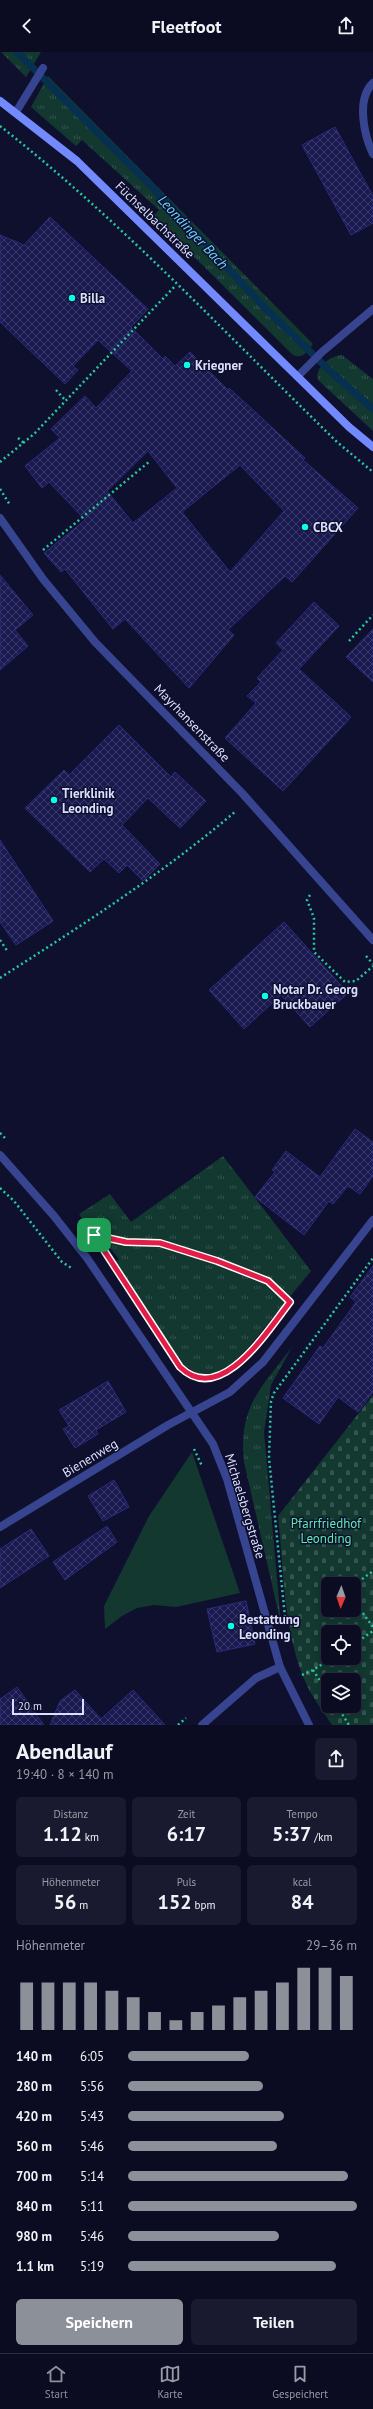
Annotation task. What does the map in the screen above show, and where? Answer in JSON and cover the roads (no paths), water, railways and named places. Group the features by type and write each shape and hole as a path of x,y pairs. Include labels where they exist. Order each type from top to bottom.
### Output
{"street":[{"path":"16,112 31,90 43,68"},
{"path":"373,83 369,86 364,101 364,119 373,154"},
{"name":"Füchselbachstraße","path":"0,101 77,160 298,376 373,447"},
{"path":"298,376 322,352 373,309"},
{"name":"Mayrhansenstraße","path":"0,518 43,579 96,642 242,793 373,940"},
{"name":"Michaelsbergstraße","path":"0,1155 54,1216 87,1258 193,1412 213,1444 227,1479 280,1667 309,1725"},
{"path":"193,1412 230,1392 263,1362 373,1220"},
{"name":"Bienenweg","path":"0,1527 193,1412"},
{"path":"202,1725 256,1678 280,1667"}],"waterway":[{"name":"Leondinger Bach","path":"17,52 150,185 264,307 332,373 373,409"}],"place":[{"name":"Billa","path":"72,298"},
{"name":"Kriegner","path":"187,365"},
{"name":"CBCX","path":"305,527"},
{"name":"Tierklinik Leonding","path":"54,800"},
{"name":"Notar Dr. Georg Bruckbauer","path":"265,996"},
{"name":"Bestattung Leonding","path":"231,1626"}],"park label":[{"name":"Pfarrfriedhof Leonding","path":"326,1530"}]}
